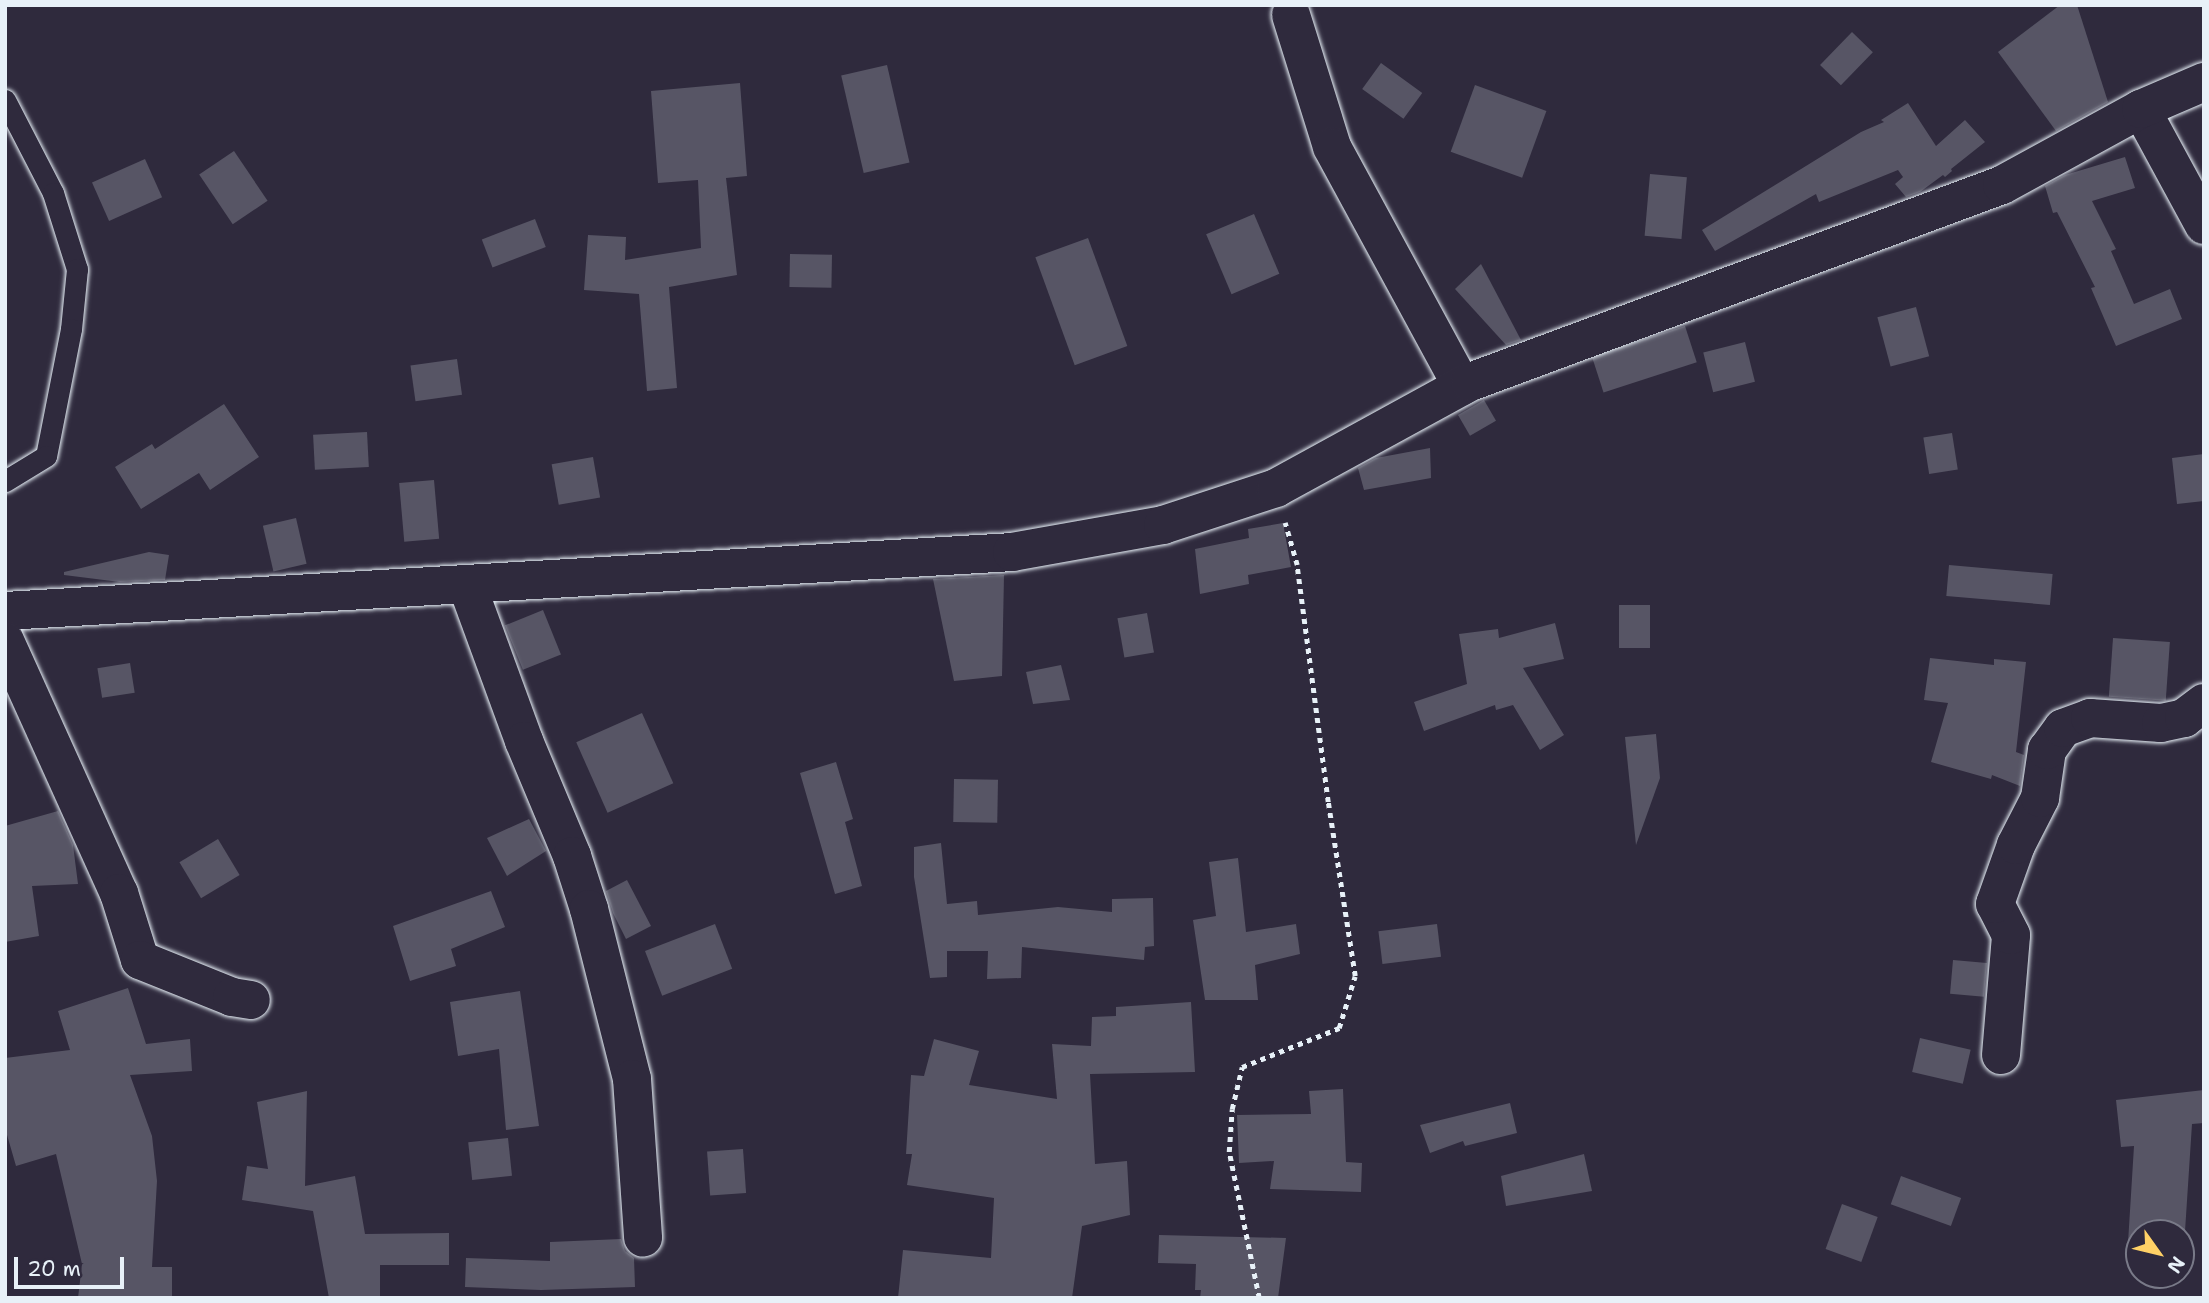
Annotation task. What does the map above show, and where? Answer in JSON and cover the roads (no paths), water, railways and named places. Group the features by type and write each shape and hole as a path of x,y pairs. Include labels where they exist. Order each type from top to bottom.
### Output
{"street":[{"path":"1291,15 1332,147 1462,386"},
{"path":"5,611 1012,552 1163,525 1276,488 1462,386 2002,185 2141,109 2204,82"},
{"path":"2141,109 2204,225"},
{"path":"467,585 524,741 572,856 589,909 632,1079 643,1238"},
{"path":"5,641 119,894 140,960 232,998 251,1000"},
{"path":"2001,1055 2011,935 1995,904 2016,845 2040,798 2047,750 2063,728 2090,718 2161,723 2183,718 2204,703"}],"lane":[{"path":"5,100 53,193 77,269 71,329 46,456 5,481"}]}
